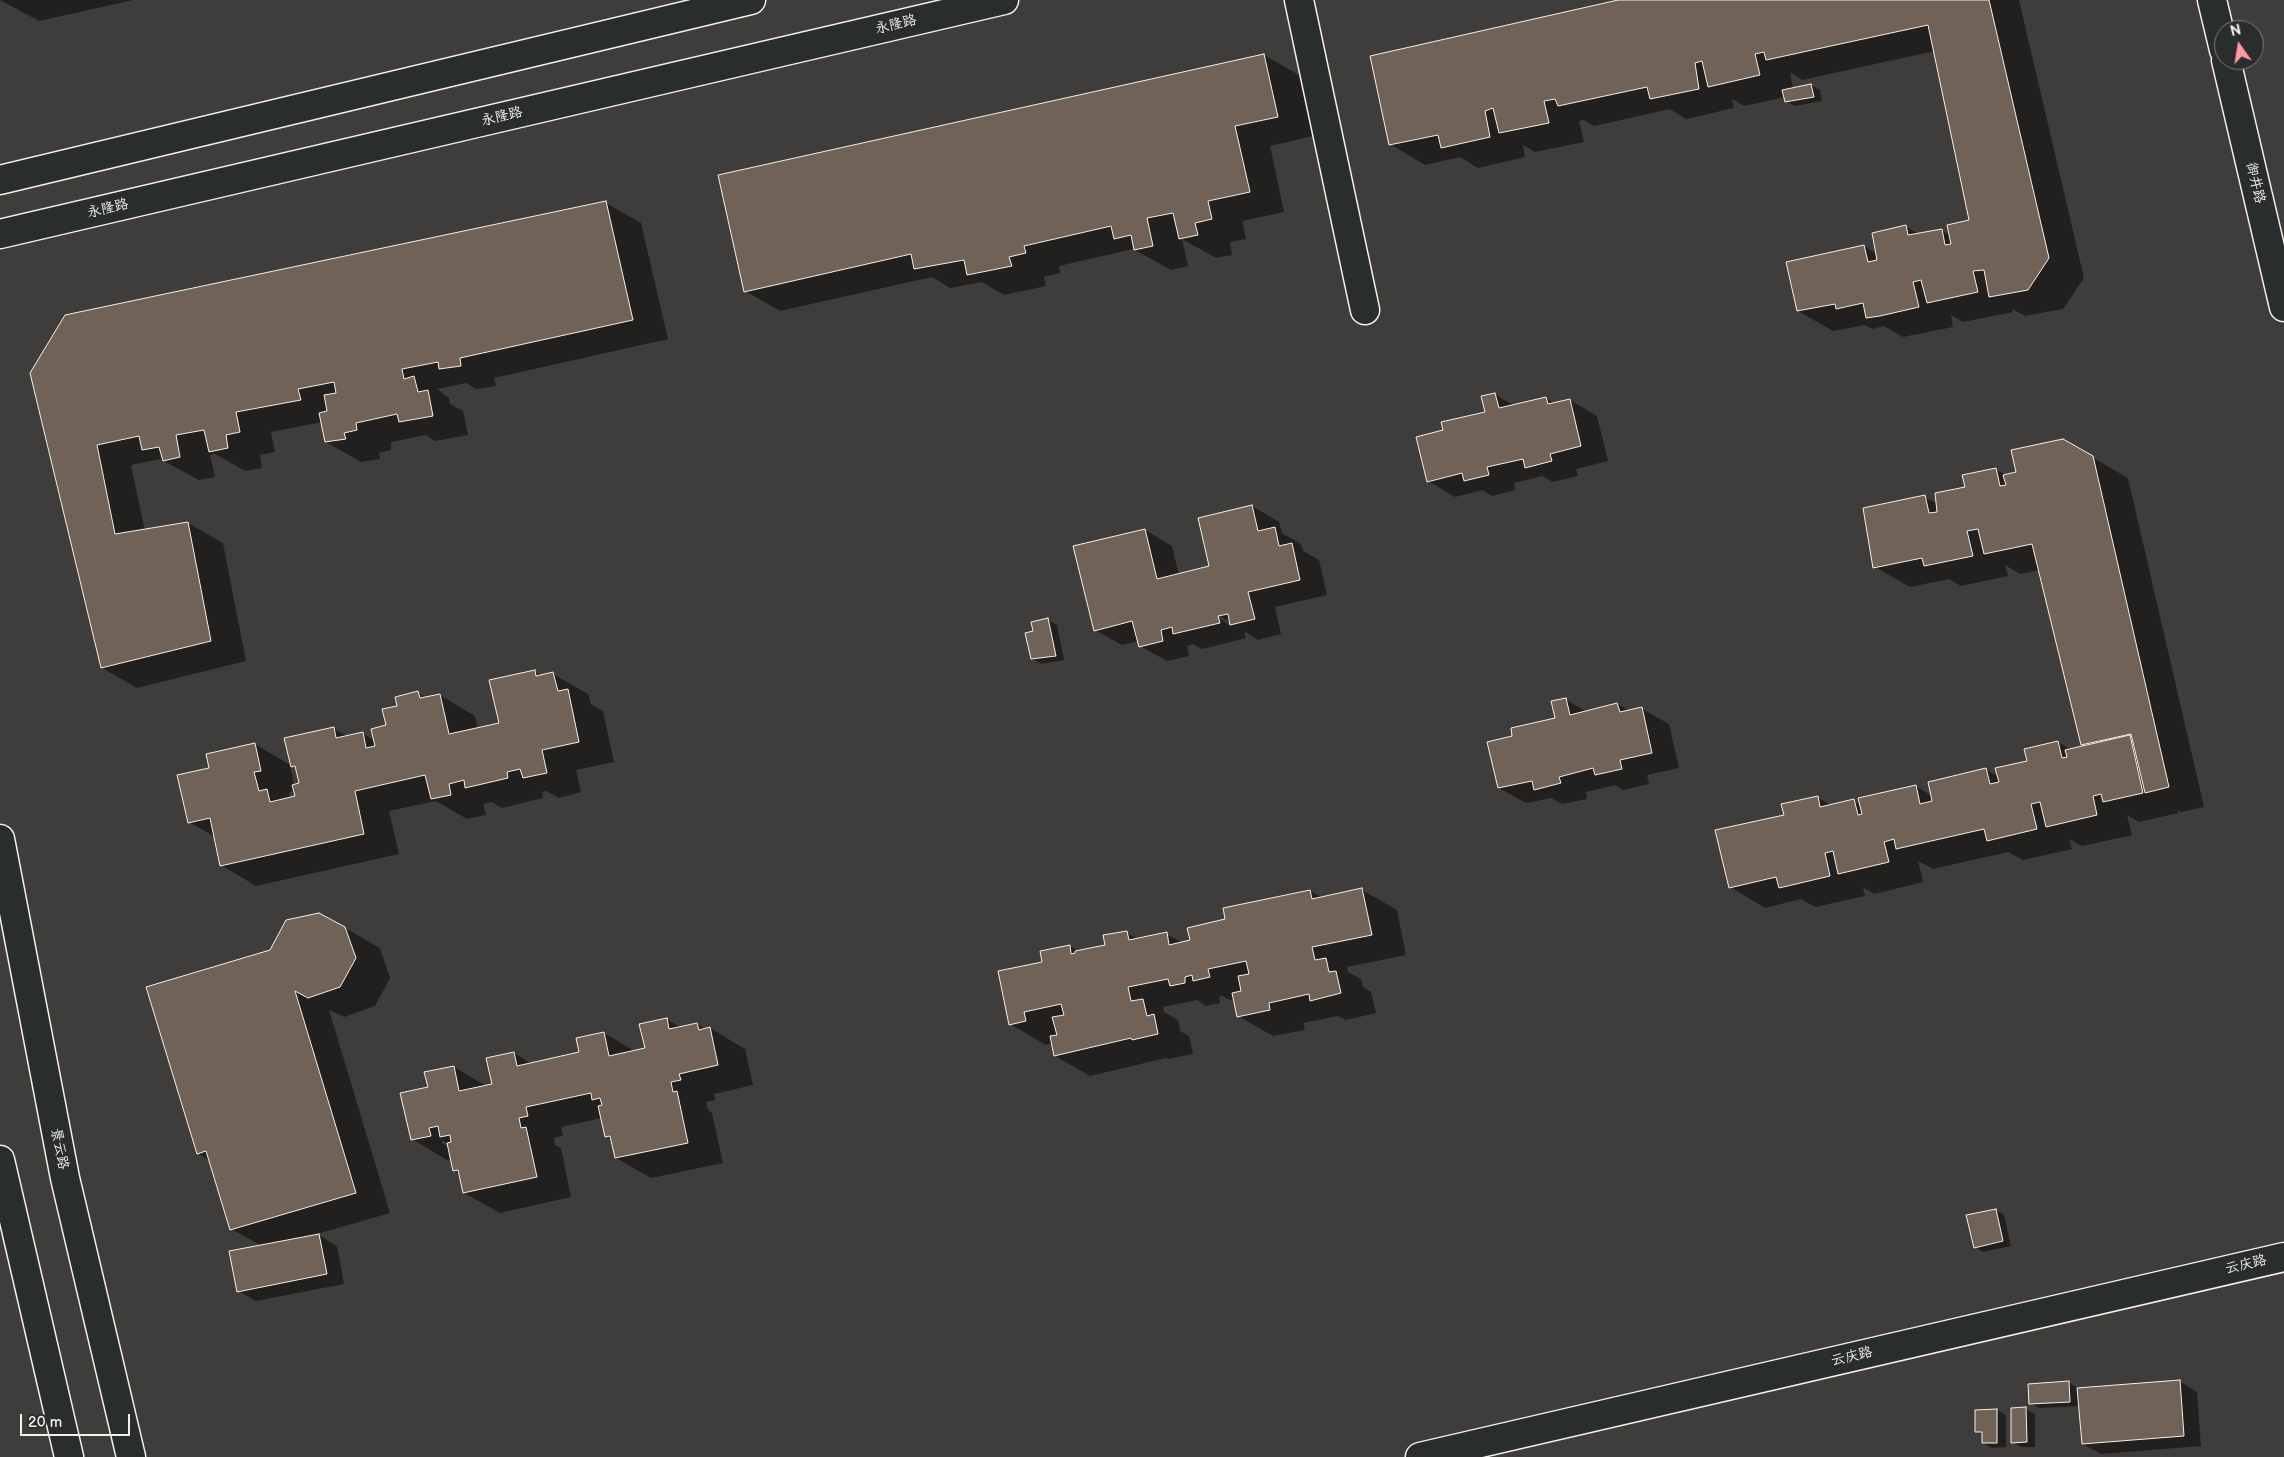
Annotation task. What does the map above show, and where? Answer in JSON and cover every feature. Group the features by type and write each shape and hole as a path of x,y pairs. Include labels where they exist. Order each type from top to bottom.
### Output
{"street":[{"path":"0,180 751,0"},
{"name":"永隆路","path":"0,234 1004,0"},
{"path":"1300,0 1365,310"},
{"path":"2212,0 2217,20"},
{"name":"御井路","path":"2228,70 2284,307"},
{"name":"景云路","path":"0,839 65,1178 131,1457"},
{"path":"0,1160 69,1457"},
{"name":"云庆路","path":"1420,1457 2284,1257"}],"building":[{"path":"1618,0 1989,0 2049,258 2028,290 1989,297 1984,270 1973,271 1978,292 1927,303 1921,280 1913,282 1919,307 1880,316 1866,318 1863,303 1836,309 1835,304 1797,311 1786,262 1864,245 1868,262 1877,260 1872,233 1906,225 1908,235 1942,229 1945,245 1951,244 1947,225 1969,220 1928,25 1766,60 1764,52 1755,54 1760,75 1708,87 1702,61 1695,63 1699,89 1650,99 1647,87 1558,106 1555,99 1544,101 1549,123 1499,133 1493,108 1485,111 1490,137 1441,148 1438,135 1389,145 1370,56"},
{"path":"1264,54 1278,117 1235,126 1250,192 1208,201 1212,219 1195,223 1198,235 1179,239 1173,213 1147,218 1153,246 1134,250 1131,235 1114,239 1111,226 1024,246 1026,253 1009,257 1012,266 967,275 964,260 914,269 911,254 744,292 718,175"},
{"path":"1811,84 1814,97 1785,102 1782,90"},
{"path":"606,201 633,320 460,358 461,366 439,369 438,362 402,369 404,379 414,376 418,392 428,390 433,416 399,422 397,414 356,423 357,430 344,433 346,439 325,442 319,413 327,411 324,395 336,393 334,382 298,389 301,400 236,412 240,432 226,435 228,448 209,452 204,430 176,435 180,457 163,461 159,447 142,450 139,436 97,445 115,534 188,522 211,641 101,668 30,373 65,315"},
{"path":"1495,393 1499,408 1546,397 1548,404 1570,399 1581,446 1550,454 1552,461 1525,468 1523,459 1487,467 1489,475 1464,481 1462,473 1427,482 1416,437 1443,430 1441,422 1485,412 1481,396"},
{"path":"2063,439 2093,456 2169,787 2145,793 2131,734 2081,745 2032,544 1984,554 1978,529 1967,531 1973,556 1924,566 1922,558 1873,568 1863,508 1925,495 1929,513 1937,512 1935,493 1965,487 1962,475 1996,468 2000,486 2006,485 2003,475 2016,472 2011,450"},
{"path":"1252,505 1258,531 1275,527 1279,546 1292,543 1300,580 1248,592 1255,619 1230,625 1228,614 1218,616 1220,623 1173,634 1172,627 1161,630 1163,641 1139,647 1132,621 1094,631 1073,546 1145,529 1157,579 1209,566 1198,518"},
{"path":"1048,618 1056,656 1031,659 1025,633 1033,631 1031,622"},
{"path":"535,670 536,676 553,672 558,691 568,689 579,742 542,750 547,773 523,778 520,769 507,772 508,778 465,788 464,780 449,784 451,795 431,799 425,775 355,791 364,834 220,866 210,818 188,823 177,775 209,768 206,754 255,743 261,771 254,772 259,791 267,789 270,802 295,796 292,785 299,783 295,766 291,767 284,738 334,727 336,738 363,732 366,748 375,746 371,729 386,725 382,709 397,706 395,697 418,691 420,698 440,694 449,734 499,723 489,680"},
{"path":"1566,698 1570,715 1617,703 1620,712 1642,707 1652,753 1620,760 1622,769 1595,775 1593,768 1559,777 1561,783 1534,790 1532,781 1498,788 1487,742 1512,736 1511,728 1555,718 1551,701"},
{"path":"2130,735 2143,793 2103,802 2101,794 2093,796 2097,815 2046,827 2040,802 2031,804 2037,829 1987,841 1984,829 1896,849 1894,839 1884,842 1889,862 1838,874 1833,851 1825,853 1830,876 1779,888 1776,877 1729,888 1715,830 1784,815 1781,804 1818,796 1820,807 1854,799 1858,815 1862,814 1858,798 1916,785 1920,804 1932,801 1928,782 1986,768 1990,784 1999,782 1995,768 2027,761 2024,749 2058,741 2062,758 2067,757 2065,750"},
{"path":"1362,888 1372,935 1312,947 1315,960 1326,958 1329,972 1336,971 1341,993 1310,1001 1309,994 1269,1003 1270,1010 1237,1017 1232,993 1241,991 1238,976 1249,974 1246,961 1208,969 1210,977 1193,981 1192,975 1185,977 1185,983 1170,986 1168,979 1128,987 1131,1001 1143,999 1147,1016 1154,1014 1158,1034 1132,1040 1131,1038 1054,1056 1050,1036 1057,1035 1052,1017 1064,1015 1061,1004 1024,1012 1026,1021 1009,1025 998,971 1042,962 1040,951 1070,945 1071,954 1075,953 1075,951 1105,945 1103,935 1127,931 1129,940 1167,932 1169,945 1190,940 1187,928 1225,919 1223,908 1310,890 1312,899"},
{"path":"319,913 345,927 356,958 340,987 308,998 295,991 356,1193 230,1230 206,1151 197,1154 146,987 270,950 286,920"},
{"path":"667,1018 669,1029 697,1023 699,1030 710,1027 718,1065 679,1074 681,1080 671,1082 673,1092 677,1091 688,1143 615,1158 610,1136 605,1137 598,1106 602,1105 600,1098 592,1100 591,1093 526,1107 528,1116 519,1118 521,1128 526,1127 537,1177 463,1193 458,1170 453,1171 447,1143 451,1142 450,1135 440,1137 438,1126 429,1128 431,1136 411,1140 400,1093 428,1087 424,1072 454,1066 459,1091 492,1084 486,1058 514,1052 517,1066 579,1052 576,1038 604,1032 609,1056 645,1048 639,1024"},
{"path":"1996,1209 2003,1241 1974,1248 1966,1215"},
{"path":"319,1234 327,1274 237,1292 229,1251"},
{"path":"2180,1380 2184,1436 2082,1444 2077,1388"},
{"path":"2069,1381 2070,1402 2029,1404 2028,1384"},
{"path":"2026,1407 2027,1442 2011,1443 2011,1408"},
{"path":"1997,1409 1997,1443 1982,1443 1982,1432 1975,1432 1975,1410"}]}
